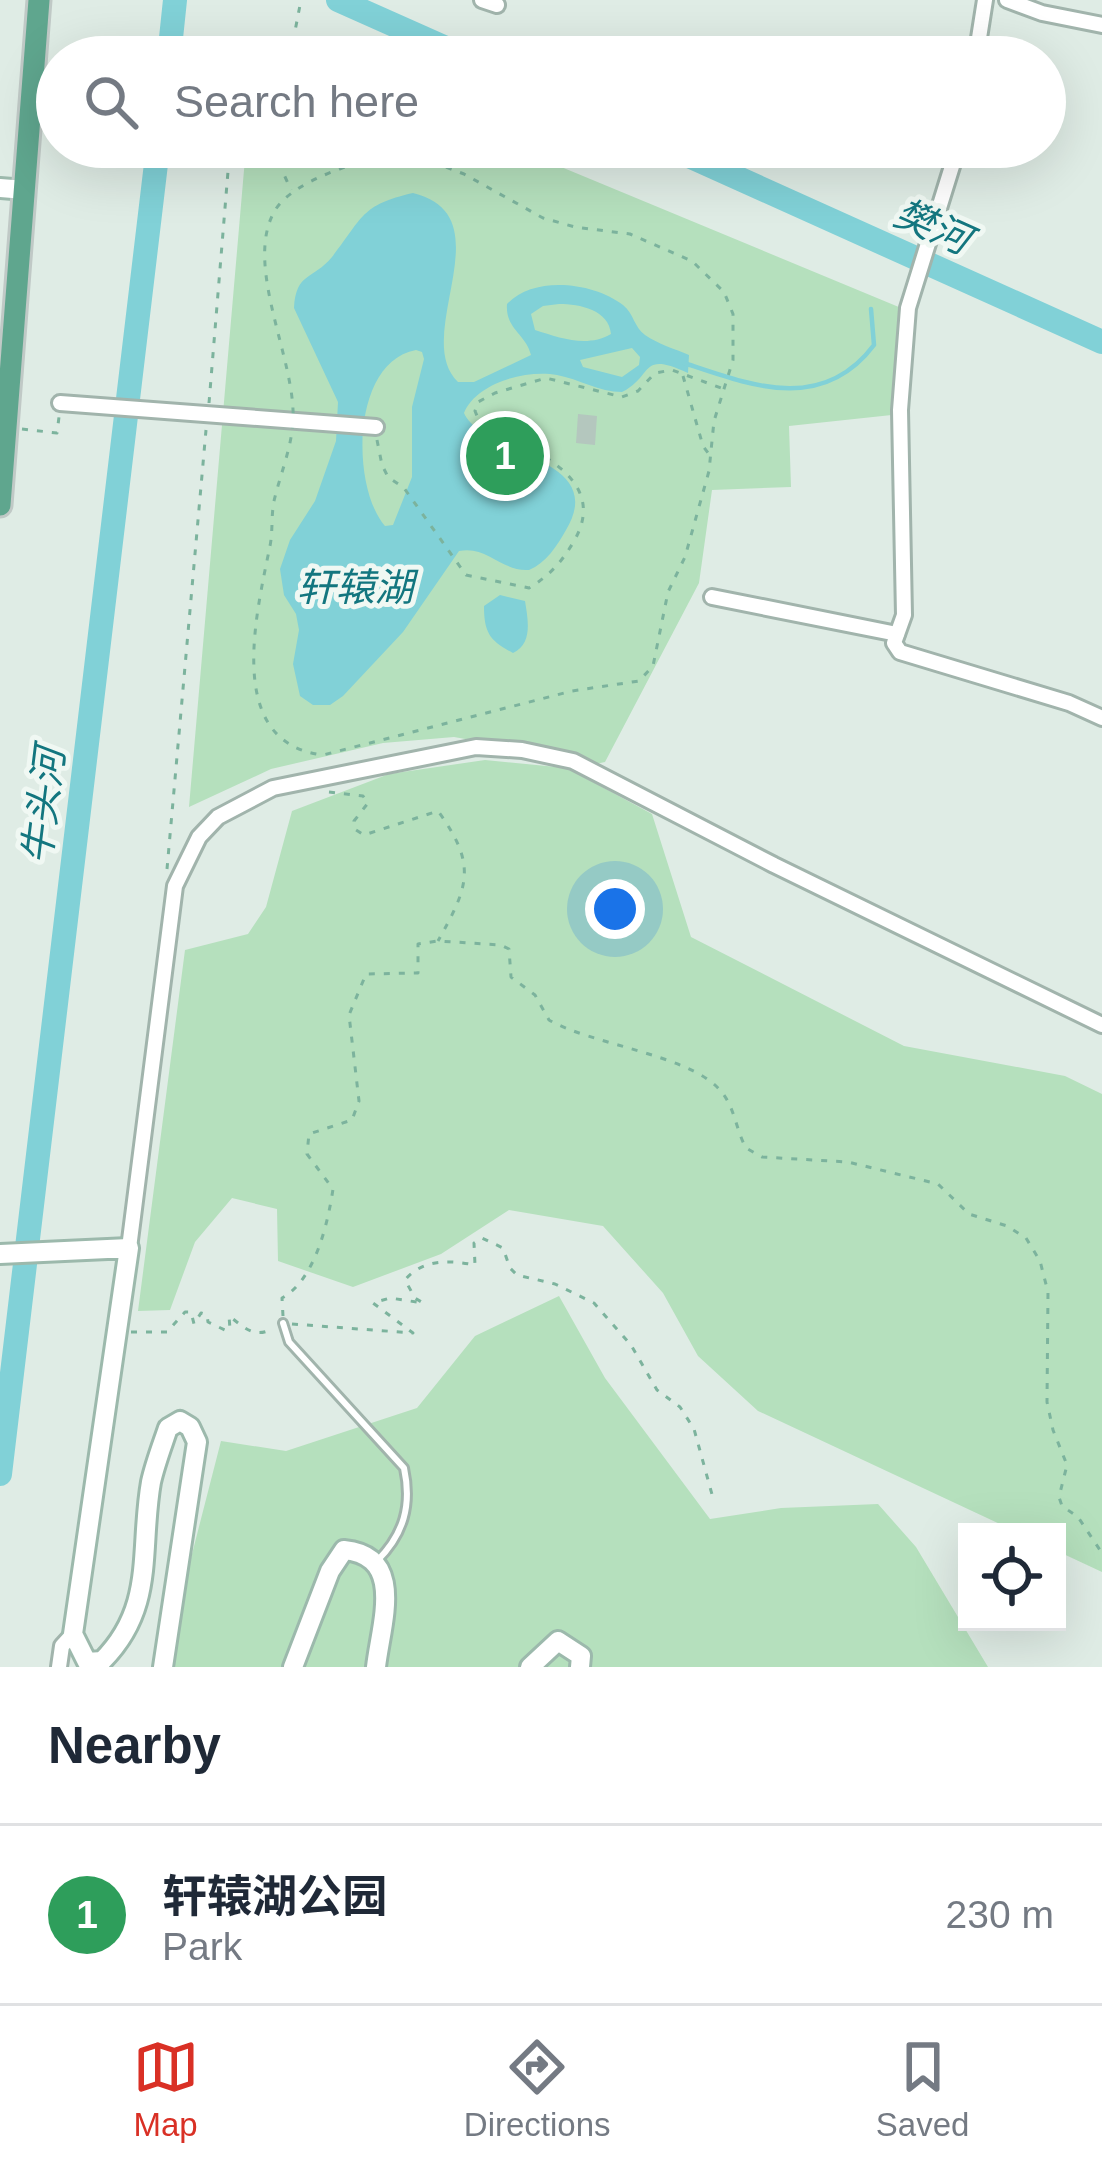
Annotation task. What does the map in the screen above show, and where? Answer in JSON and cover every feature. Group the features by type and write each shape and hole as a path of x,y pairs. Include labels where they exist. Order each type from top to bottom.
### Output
{"main road":[{"path":"36,36 39,0"},
{"path":"0,505 36,41"}],"street":[{"path":"980,36 986,0"},
{"path":"1007,0 1042,13 1102,25"},
{"path":"952,168 908,308 899,410 904,615 894,644 899,652 1102,718"},
{"path":"0,188 25,190"},
{"path":"68,404 376,427"},
{"path":"712,597 897,634"},
{"path":"163,1667 197,1442 190,1427 180,1421 168,1428 151,1483 142,1594 120,1642 102,1661 87,1664 73,1634 118,1329 119,1248 176,886 199,837 218,817 273,788 476,747 522,750 573,761 1102,1025"},
{"path":"0,1254 119,1248"},
{"path":"293,1667 330,1571 344,1550 364,1552 377,1562 386,1580 376,1667"},
{"path":"59,1667 62,1646 73,1634"},
{"path":"530,1667 558,1641 581,1656 580,1667"}],"lane":[{"path":"284,1323 290,1342 404,1468 410,1493 405,1517 391,1547 377,1562"}],"path":[{"path":"294,36 301,0"},
{"path":"176,886 167,875 228,168"},
{"path":"282,168 292,192"},
{"path":"347,168 292,192 273,213 265,250 293,419 273,504 271,543 256,617 254,682 275,738 298,752 323,755 572,692 639,681 652,666 668,592 685,557 733,360 733,314 724,292 692,261 630,233 543,218 448,168"},
{"path":"376,427 388,477 404,488 466,574 529,588 550,575 568,553 585,508 580,490 555,462 521,441 483,430 475,411 478,402 546,378 622,397 638,392 655,373 672,370 724,386"},
{"path":"683,374 710,457"},
{"path":"6,428 57,433 68,404"},
{"path":"322,779 321,790 363,796 368,803 354,821 364,836 429,812 438,811 445,820 466,879 462,901 438,940"},
{"path":"284,1323 282,1298 293,1292 314,1258 333,1190 307,1154 309,1134 352,1120 359,1101 349,1015 366,974 418,973 418,944 438,940 508,949 511,977 535,995 549,1020 716,1084 729,1102 746,1148 762,1156 848,1162 938,1184 969,1214 1007,1226 1026,1238 1040,1261 1048,1292 1048,1411 1067,1465 1059,1497 1102,1553"},
{"path":"118,1329 167,1332 185,1312 191,1312 194,1324 201,1313 224,1330 230,1329 229,1316 251,1331 266,1332 284,1323 413,1333 373,1303 390,1298 423,1303 409,1289 405,1280 409,1274 453,1261 475,1265 474,1243 482,1238 503,1248 518,1275 555,1283 594,1303 631,1345 657,1390 686,1414 700,1439 713,1498"}],"green space":[{"path":"244,168 564,168 906,310 901,414 789,426 791,487 712,490 699,583 605,762 581,767 554,755 454,737 383,743 271,769 189,807"},
{"path":"485,760 567,768 652,814 691,937 904,1046 1065,1076 1102,1094 1102,1572 1066,1555 1066,1523 998,1523 758,1411 698,1356 663,1293 603,1226 509,1210 441,1254 353,1287 278,1261 277,1209 232,1198 195,1242 170,1310 138,1311 185,950 248,934 266,907 292,811 389,774"},
{"path":"559,1296 605,1378 710,1519 781,1508 878,1504 916,1547 958,1617 958,1631 966,1631 988,1667 163,1667 221,1441 286,1451 417,1408 475,1336"}],"water":[{"name":"轩辕湖","path":"413,193 440,206 453,226 456,251 444,336 446,362 458,382 474,382 531,355 509,320 507,304 532,289 564,285 611,297 627,309 645,335 689,355 688,373 654,365 622,392 557,375 532,374 504,380 479,394 464,413 476,427 558,472 571,487 575,505 566,530 546,558 529,570 478,552 459,551 403,632 343,696 330,705 313,705 300,696 293,664 299,630 284,595 280,569 290,540 315,501 336,441 338,402 294,308 295,296 302,282 332,257 372,208","holes":["559,304 599,314 611,334 583,341 535,330 531,314","632,348 640,357 639,365 622,377 583,367 580,360","416,350 424,359 412,407 412,477 393,525 385,526 366,484 363,428 379,377 395,359"]},
{"path":"500,595 525,601 526,638 513,653 494,640 485,623 484,606"}],"building":[{"path":"578,414 597,416 595,445 576,443"}],"waterway":[{"name":"牛头河","path":"171,36 175,0"},
{"name":"樊河","path":"338,0 419,36"},
{"name":"牛头河","path":"0,1474 155,168"},
{"name":"樊河","path":"716,168 1102,342"},
{"path":"684,363 759,385 808,387 832,380 874,345 871,309"}],"place":[{"name":"轩辕湖公园","path":"505,456"}]}
